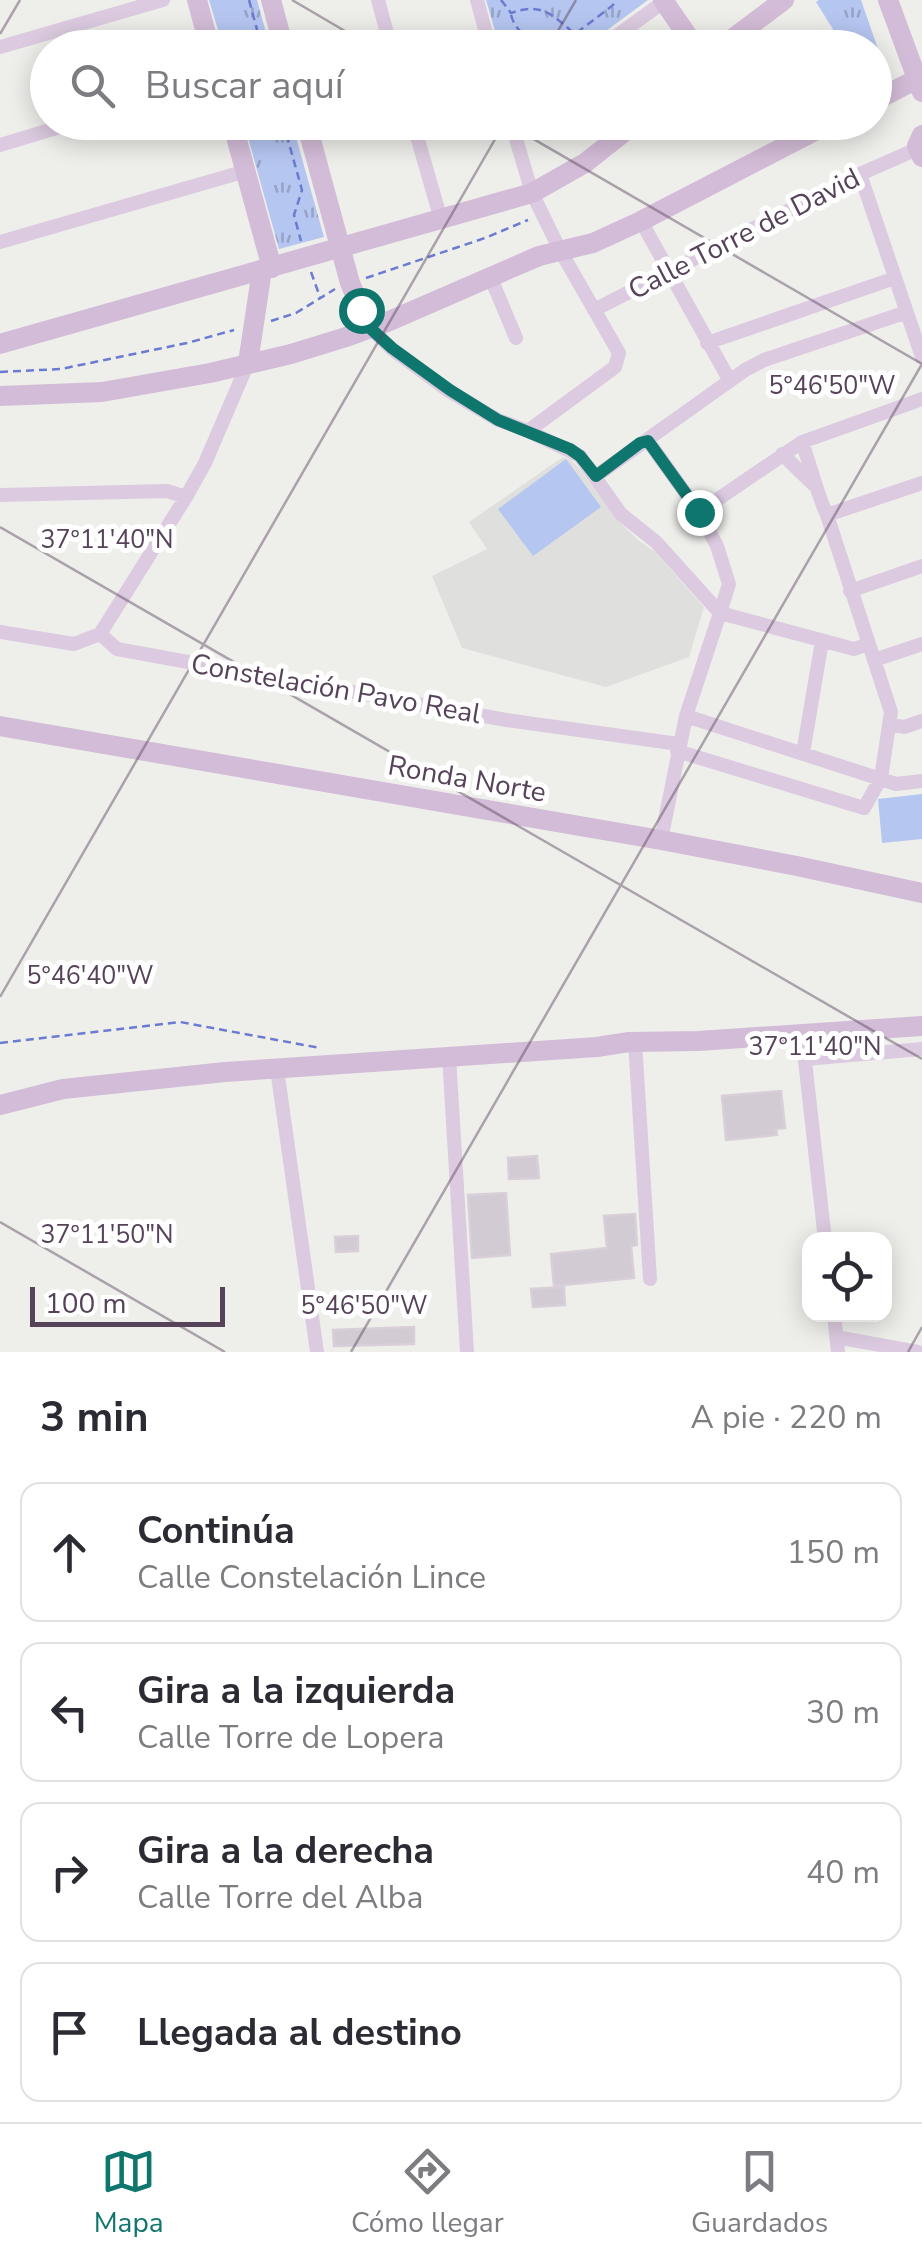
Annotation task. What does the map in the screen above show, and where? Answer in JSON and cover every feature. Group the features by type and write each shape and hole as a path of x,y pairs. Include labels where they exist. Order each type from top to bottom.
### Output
{"street":[{"path":"59,30 163,0"},
{"path":"197,0 205,30"},
{"path":"271,0 279,30"},
{"path":"378,0 386,30"},
{"path":"477,0 485,30"},
{"path":"624,30 665,0 684,30"},
{"path":"744,30 784,0"},
{"path":"888,0 917,78 892,91"},
{"path":"0,47 30,38"},
{"path":"0,144 30,135"},
{"path":"0,632 74,644 100,634 205,463 248,363 267,269 237,140"},
{"path":"311,140 350,283 369,327 392,348 498,420 580,456 621,514 656,542 720,613 854,649 868,644"},
{"path":"418,140 441,220"},
{"path":"516,140 532,194 619,353 615,367 528,431"},
{"path":"0,344 532,194 614,140"},
{"path":"0,396 102,392 291,354 387,322 539,256 593,243 797,140"},
{"name":"Calle Torre de David","path":"594,310 860,174 921,150"},
{"path":"0,242 246,171"},
{"path":"860,174 922,357"},
{"path":"642,221 730,381"},
{"path":"490,276 516,338"},
{"path":"707,343 895,278"},
{"path":"596,476 764,360 907,312"},
{"path":"699,512 802,442 922,398"},
{"path":"648,441 699,512 717,546 729,584 686,716 661,840"},
{"path":"802,442 891,712 881,778"},
{"path":"782,454 814,486"},
{"path":"827,515 922,484"},
{"path":"0,494 167,490 186,497"},
{"path":"850,591 922,566"},
{"name":"Constelación Pavo Real","path":"100,634 117,649 678,748 737,772 864,808 881,778"},
{"path":"803,753 822,642"},
{"path":"874,660 922,644"},
{"path":"686,716 896,784 922,781"},
{"path":"889,724 904,727 922,720"},
{"name":"Ronda Norte","path":"0,726 661,840 922,894"},
{"path":"0,1106 63,1089 277,1069 635,1042 922,1026"},
{"path":"802,1034 824,1232"},
{"path":"635,1042 650,1279"},
{"path":"805,1059 922,1049"},
{"path":"449,1056 467,1352"},
{"path":"277,1069 317,1352"},
{"path":"837,1345 918,1352"}],"path":[{"path":"248,0 257,30"},
{"path":"501,0 519,30"},
{"path":"581,30 617,0"},
{"path":"511,14 538,8 571,30"},
{"path":"288,140 302,190 294,216 304,249"},
{"path":"359,281 542,214"},
{"path":"309,266 320,297"},
{"path":"265,323 296,313 342,286"},
{"path":"0,372 61,369 244,328"},
{"path":"0,1043 180,1022 331,1050"}],"shaded area":[{"path":"563,457 580,469 617,519 655,552 704,607 689,657 606,687 462,648 432,576 487,549 469,522"}],"green space":[{"path":"209,0 257,0 265,30 218,30"},
{"path":"486,0 648,0 607,30 495,30"},
{"path":"861,0 871,30 833,30 816,2"},
{"path":"249,140 297,140 324,237 279,249"},
{"path":"566,459 601,507 533,556 498,509"},
{"path":"922,794 922,839 882,843 878,799"}],"building":[{"path":"781,1091 785,1128 776,1129 777,1135 726,1140 722,1096"},
{"path":"537,1156 539,1178 509,1179 508,1158"},
{"path":"506,1193 510,1255 472,1258 468,1195"},
{"path":"635,1214 637,1245 631,1246 634,1278 554,1286 551,1254 607,1248 604,1216"},
{"path":"358,1236 358,1251 336,1252 335,1237"},
{"path":"564,1287 565,1305 533,1307 531,1289"},
{"path":"414,1327 414,1344 334,1346 333,1330"}],"route":[{"path":"361,310 369,327 392,348 450,390 498,420 570,449 596,476 648,441 699,512"}]}
